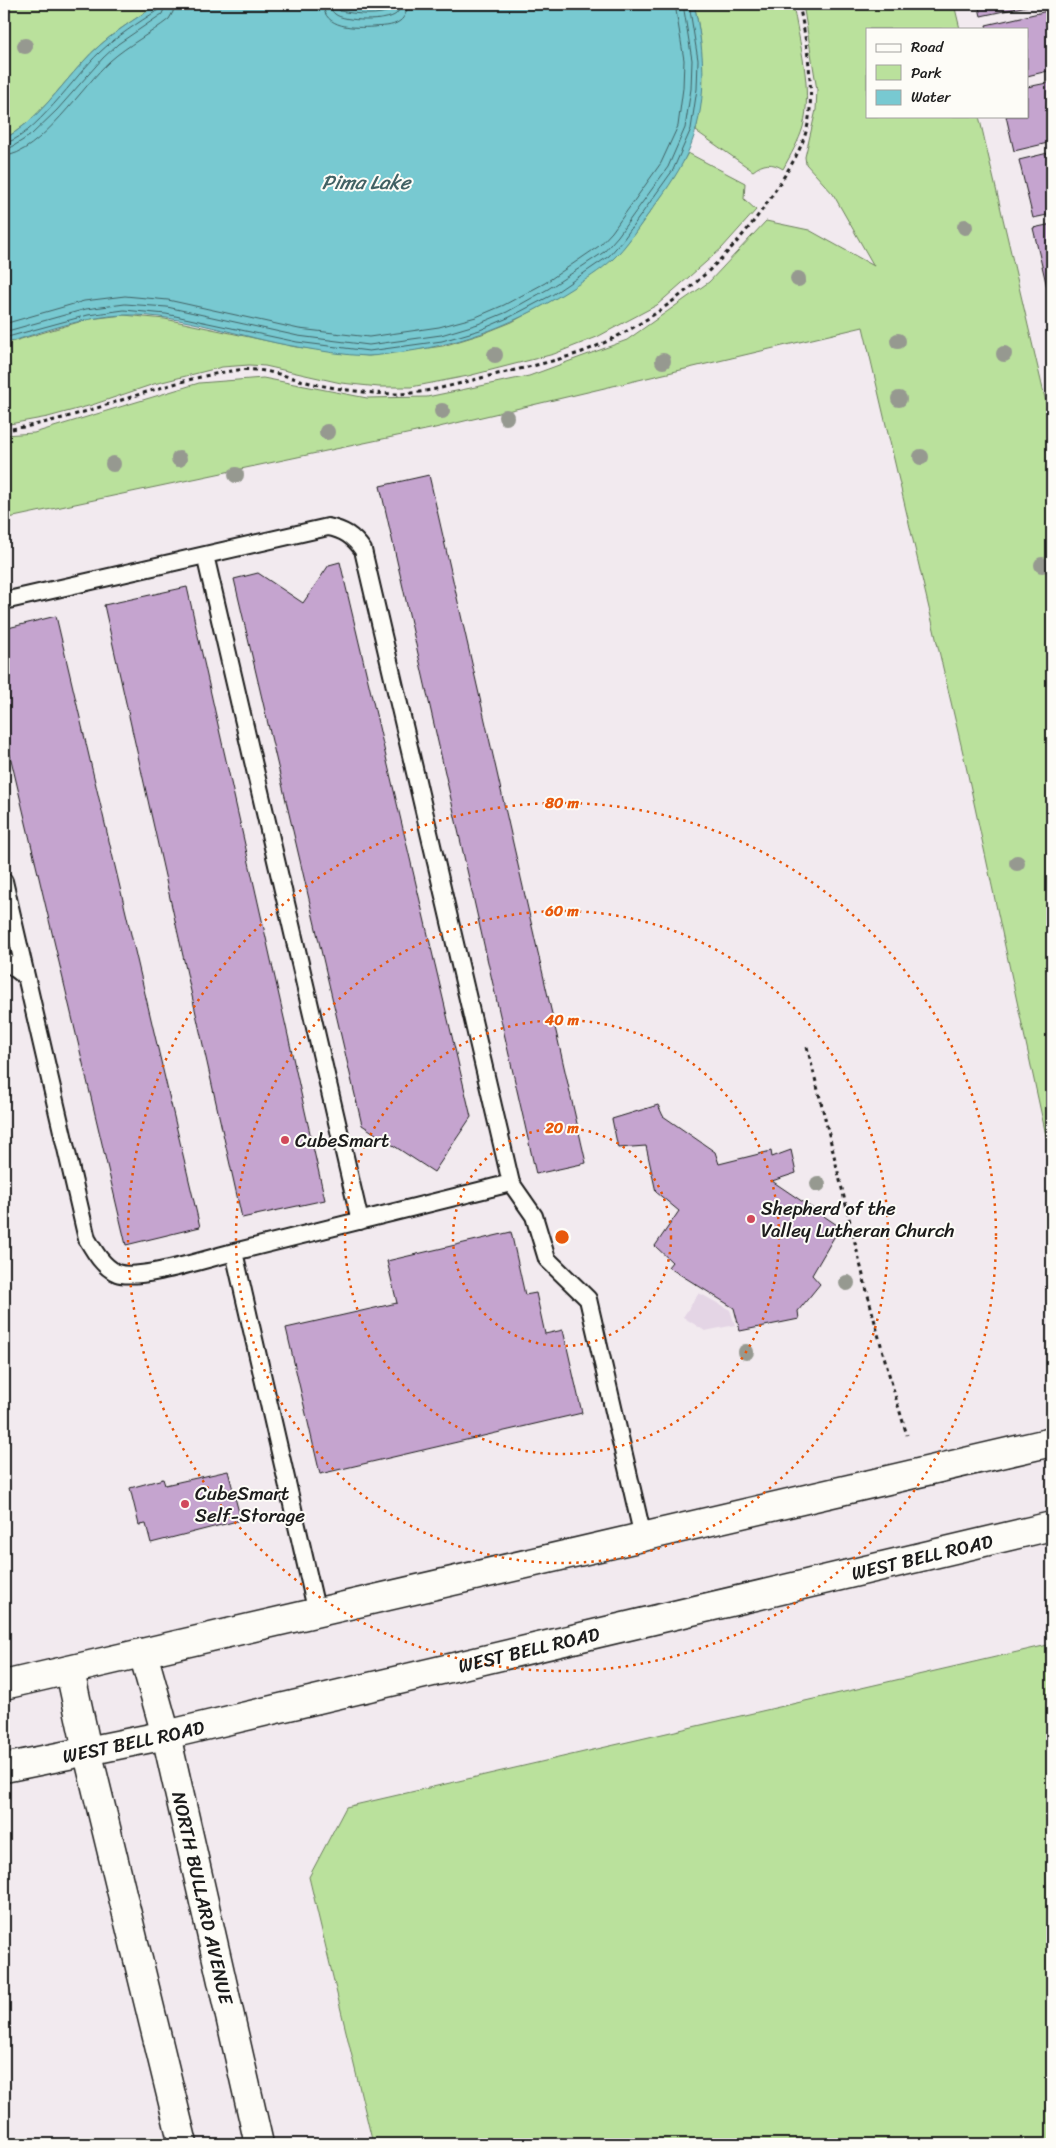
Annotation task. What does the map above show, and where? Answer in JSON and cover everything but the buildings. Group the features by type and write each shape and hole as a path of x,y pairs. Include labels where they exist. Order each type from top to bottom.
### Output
{"main road":[{"path":"4,1685 1052,1442"},
{"name":"WEST BELL ROAD","path":"4,1768 166,1735 1052,1526"},
{"name":"NORTH BULLARD AVENUE","path":"144,1653 166,1735 259,2144"},
{"path":"70,1671 87,1750 183,2144"}],"lane":[{"path":"4,601 328,527 340,530 354,538 363,550 511,1183 534,1216 547,1259 588,1299 643,1537"},
{"path":"205,555 360,1221"},
{"path":"4,881 87,1239 99,1259 117,1273 141,1274 511,1183"},
{"path":"4,960 26,977"},
{"path":"234,1252 317,1613"}],"path":[{"path":"4,430 92,409 173,383 239,370 261,369 319,385 346,389 382,393 415,392 550,362 583,351 618,334 648,317 691,286 716,264 759,217 801,146 810,110 808,71 799,4"},
{"path":"807,1047 828,1126 858,1260 886,1368 907,1435"}],"shaded area":[{"path":"699,1293 730,1310 735,1325 705,1331 683,1317"}],"green space":[{"path":"4,4 158,4 100,45 37,114 16,132 4,139"},
{"path":"331,4 396,4 364,8"},
{"path":"694,4 793,4 806,81 806,112 799,138 783,169 768,164 760,166 753,171 696,131 702,67 698,21"},
{"path":"803,4 954,4 960,28 866,28 866,118 979,118 1052,428 1052,1163 966,766 863,327 435,428 4,519 4,435 34,433 199,383 263,378 367,398 427,397 529,376 627,340 709,282 766,221 809,230 874,266 833,194 806,164 805,157 816,110 817,90"},
{"path":"688,153 745,183 744,199 756,210 722,248 657,305 597,337 554,354 468,376 411,387 379,387 341,383 265,366 222,367 154,384 92,405 48,417 4,425 4,344 89,319 124,315 165,319 296,347 369,356 443,346 482,334 512,322 554,299 627,243 660,198"},
{"path":"1052,1644 1052,2144 373,2144 309,1877 346,1807"}],"water":[{"name":"Pima Lake","path":"158,4 331,4 364,8 396,4 694,4 701,41 703,79 699,117 687,154 674,178 631,239 613,259 571,289 531,312 511,322 470,337 427,348 372,356 324,351 277,343 169,318 125,315 79,321 4,344 4,139 16,132 37,114 100,45"}],"place":[{"name":"CubeSmart","path":"285,1140"},
{"name":"Shepherd of the Valley Lutheran Church","path":"751,1219"},
{"name":"CubeSmart Self-Storage","path":"185,1504"}]}
